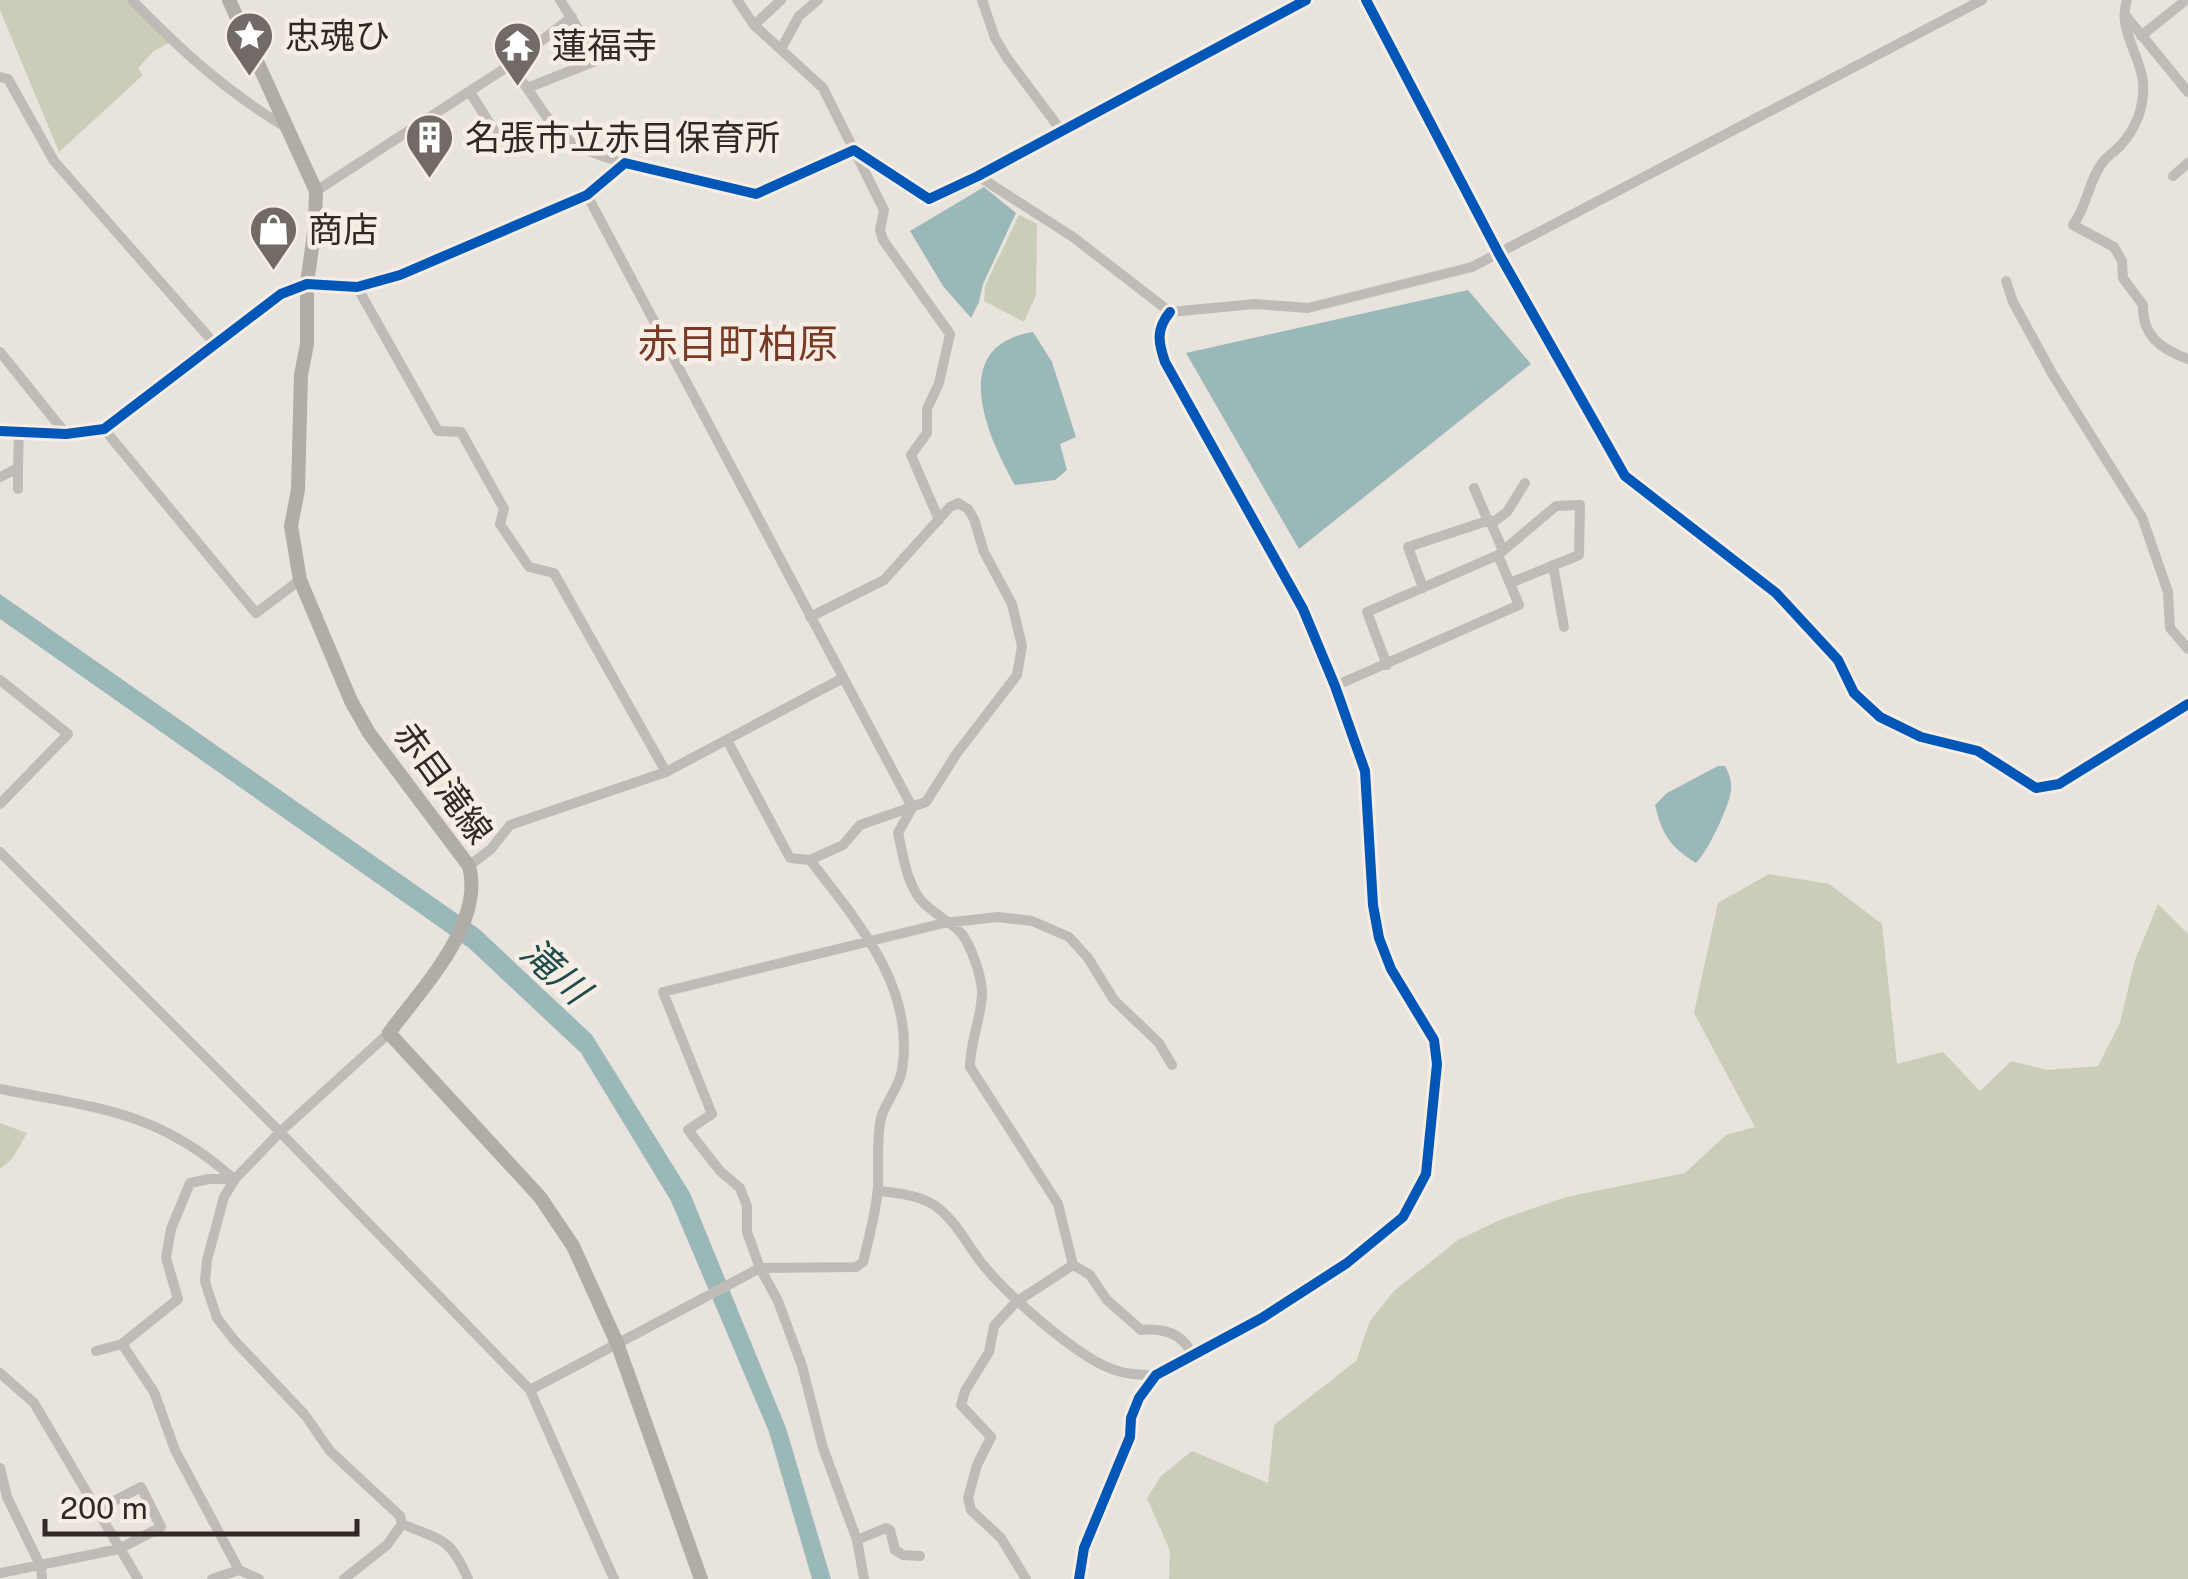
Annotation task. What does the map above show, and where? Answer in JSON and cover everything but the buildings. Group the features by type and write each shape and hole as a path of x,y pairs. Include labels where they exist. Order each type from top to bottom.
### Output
{"main road":[{"name":"赤目滝線","path":"229,0 316,192 307,284 307,344 301,375 298,490 291,526 300,580 351,702 369,733 469,866 473,879 454,946 389,1032"},
{"path":"389,1032 540,1197 573,1246 618,1343 700,1579"}],"street":[{"path":"132,0 226,89 284,126"},
{"path":"527,88 598,60 560,0"},
{"path":"737,0 754,25 823,88 884,210 880,230 883,240 950,334 939,383 927,409 927,433 911,455 939,520"},
{"path":"754,25 781,0"},
{"path":"782,49 799,16 818,0"},
{"path":"982,0 995,38 1007,58 1060,129"},
{"path":"854,150 929,199 1306,0"},
{"path":"1366,0 1499,254 1625,476 1776,592 1838,660 1854,692 1880,717 1921,737 1978,751 2030,786 2042,789 2059,784 2188,704"},
{"path":"978,176 1072,237 1170,312 1255,304 1308,308 1472,267 1982,0"},
{"path":"2127,0 2124,14 2142,76 2142,105 2127,138 2103,162 2073,224 2118,251 2123,278 2143,304 2146,330 2162,346 2188,359"},
{"path":"2142,36 2186,0"},
{"path":"2124,14 2188,92"},
{"path":"316,192 510,65 572,17"},
{"path":"510,65 558,134 585,151 625,163 756,194 854,150"},
{"path":"0,78 8,79 54,160 214,343"},
{"path":"470,92 508,153"},
{"path":"0,432 66,434 104,429 281,294 307,284 357,287 400,275 587,195 625,163"},
{"path":"2173,176 2188,163"},
{"path":"587,195 912,807"},
{"path":"2006,281 2013,302 2054,375 2142,517 2168,592 2170,628 2188,649"},
{"path":"357,287 438,431 462,432 504,509 500,524 529,567 554,573 666,772"},
{"path":"1079,1579 1084,1548 1130,1437 1138,1398 1156,1376 1262,1318 1380,1238 1403,1217 1426,1174 1437,1064 1434,1040 1390,970 1379,938 1373,905 1364,771 1335,686 1302,609 1165,362 1159,344 1160,324 1170,312"},
{"path":"0,352 66,434"},
{"path":"104,429 256,613 300,580"},
{"path":"18,489 19,433"},
{"path":"0,478 18,468"},
{"path":"1423,588 1408,546 1490,522 1507,512 1524,484"},
{"path":"1335,686 1519,604 1474,488"},
{"path":"727,740 790,858 810,860 843,845 860,825 926,802 957,753 1017,675 1022,646 1012,604 984,552 968,509 958,503 884,580 810,617"},
{"path":"1387,664 1367,612 1500,553 1556,506 1580,506 1578,555 1510,582"},
{"path":"1553,565 1564,627"},
{"path":"469,866 491,849 510,825 666,772 842,678"},
{"path":"0,680 68,734 0,804"},
{"path":"912,807 898,833 908,875 918,897 944,923 960,931 972,954 982,992 970,1046 970,1067 1058,1204 1074,1265 1090,1274 1108,1300 1141,1330 1161,1328 1187,1343 1192,1356"},
{"path":"0,852 530,1390 614,1579"},
{"path":"530,1390 760,1268 856,1266 863,1262 878,1190 882,1116 903,1066 900,1006 872,941 810,860"},
{"path":"864,1579 857,1540 822,1448 796,1350 748,1232 740,1188 688,1130 712,1114 664,992 944,923 998,917 1032,921 1069,937 1088,958 1114,1000 1158,1042 1172,1064"},
{"path":"344,1579 388,1545 402,1524 400,1516 330,1451 305,1415 234,1340 217,1318 205,1282 224,1196 235,1179 389,1032"},
{"path":"0,1089 118,1111 149,1122 205,1153 235,1179"},
{"path":"96,1351 122,1344 178,1299 166,1258 171,1229 190,1183 235,1179"},
{"path":"878,1190 935,1205 1016,1302 1101,1364 1117,1371 1156,1376"},
{"path":"1026,1579 1002,1538 971,1510 968,1498 977,1465 991,1437 961,1405 965,1390 989,1352 994,1326 1016,1302 1074,1265"},
{"path":"122,1344 154,1392 174,1450 239,1570 260,1579"},
{"path":"0,1373 34,1404 138,1579"},
{"path":"0,1468 7,1498 40,1564 42,1579"},
{"path":"0,1573 119,1549 162,1527 141,1487 97,1510"},
{"path":"402,1524 455,1550 468,1579"},
{"path":"857,1540 886,1528 895,1550 920,1556"},
{"path":"212,1579 239,1570"}],"green space":[{"path":"0,0 128,0 169,43 154,51 138,68 143,75 59,152 0,10"},
{"path":"1019,215 1037,224 1036,295 1024,322 984,301 985,286"},
{"path":"1769,874 1829,884 1882,924 1897,1064 1943,1052 1980,1091 2011,1061 2047,1070 2098,1066 2120,1023 2135,960 2158,904 2188,934 2188,1579 1169,1579 1170,1551 1147,1498 1161,1476 1192,1451 1268,1483 1274,1425 1356,1361 1370,1321 1394,1291 1458,1240 1502,1219 1566,1197 1685,1173 1726,1135 1755,1127 1694,1013 1718,903"},
{"path":"0,1123 27,1133 12,1159 0,1169"}],"water":[{"path":"984,187 1016,213 971,318 943,286 910,231"},
{"path":"1468,290 1531,364 1299,549 1186,353"},
{"path":"1033,332 1052,362 1076,437 1060,444 1067,470 1055,480 1015,485 986,419 982,374 990,355 1006,341"},
{"path":"0,594 479,929 592,1035 690,1193 786,1428 831,1579 812,1579 769,1432 671,1201 581,1053 469,948 0,619"},
{"path":"1725,766 1729,774 1730,797 1712,839 1696,863 1668,839 1655,805 1667,793"}],"cycle path":[{"path":"0,431 66,434 104,429 281,294 307,284 357,287 400,275 587,195 625,163 756,194 854,150 929,199 1306,0"},
{"path":"1366,0 1499,254 1625,476 1776,593 1838,660 1854,693 1880,717 1921,737 1978,751 2036,788 2059,784 2188,704"},
{"path":"1079,1579 1084,1548 1130,1437 1131,1418 1139,1398 1156,1375 1262,1318 1347,1263 1403,1217 1426,1174 1437,1064 1434,1040 1391,969 1379,938 1373,905 1365,771 1335,686 1303,609 1165,362 1160,336 1170,312"}],"place":[{"name":"忠魂ひ","path":"250,78"},
{"name":"蓮福寺","path":"517,88"},
{"name":"名張市立赤目保育所","path":"430,180"},
{"name":"商店","path":"273,272"}],"district":[{"name":"赤目町柏原","path":"738,344"}],"water label":[{"name":"滝川","path":"555,971"}]}
